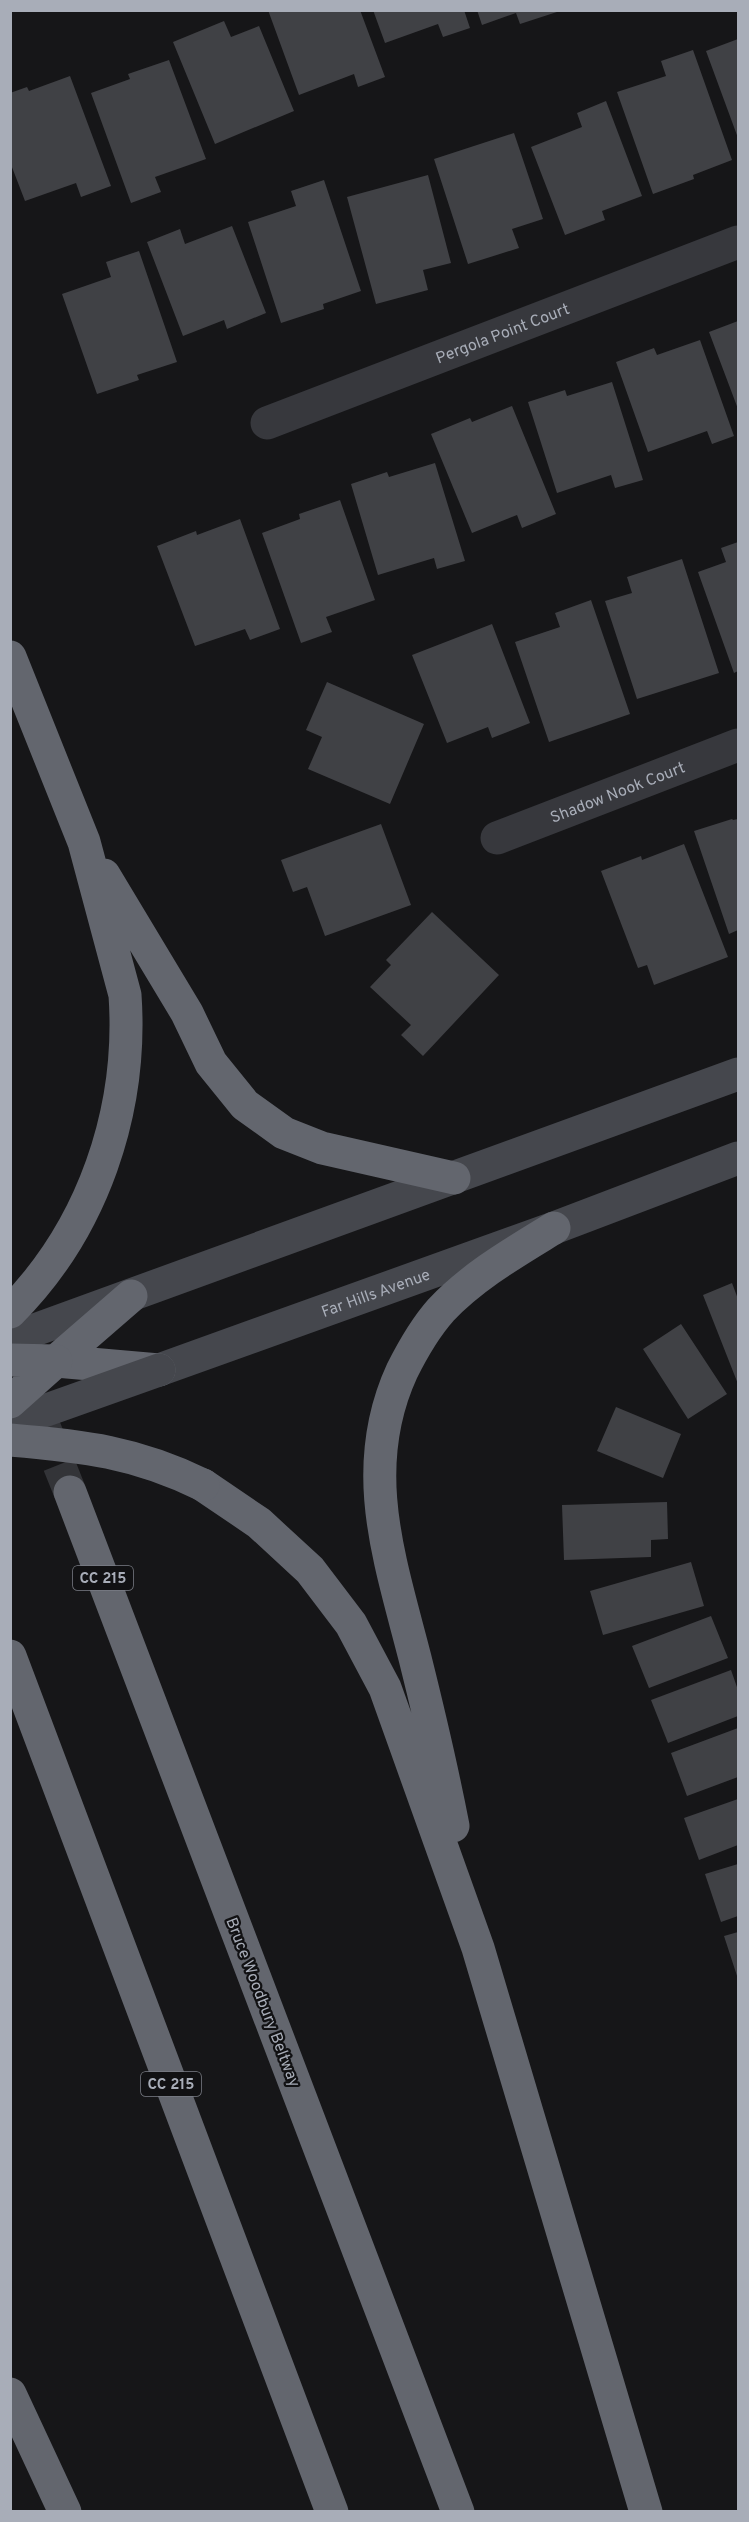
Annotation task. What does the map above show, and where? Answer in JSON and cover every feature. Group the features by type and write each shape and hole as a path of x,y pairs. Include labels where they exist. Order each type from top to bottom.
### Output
{"highway":[{"path":"10,657 84,842 124,996 126,1015 124,1077 107,1153 91,1192 62,1249 36,1284 10,1312"},
{"path":"84,842 187,1013 211,1063 245,1105 284,1133 322,1148 454,1178"},
{"path":"478,1948 437,1745 386,1545 380,1504 381,1446 386,1415 397,1382 413,1348 430,1324 452,1300 480,1277 554,1228"},
{"path":"10,1402 131,1296"},
{"path":"10,1360 56,1361 159,1370"},
{"path":"10,1440 74,1445 117,1452 159,1465 203,1485 241,1510 294,1554 324,1587 363,1644 394,1712 478,1948 646,2511"},
{"name":"Bruce Woodbury Beltway","path":"70,1492 458,2511"},
{"name":"CC 215","path":"10,1656 332,2511"},
{"path":"10,2394 65,2511"}],"main road":[{"path":"10,1339 738,1074"},
{"name":"Far Hills Avenue","path":"10,1423 554,1228 738,1158"}],"street":[{"name":"Pergola Point Court","path":"267,423 738,242"},
{"name":"Shadow Nook Court","path":"497,838 738,745"}],"building":[{"path":"268,10 360,10 385,77 358,87 354,74 299,95"},
{"path":"373,10 464,10 470,28 443,37 438,24 385,43"},
{"path":"477,10 560,11 520,24 516,13 482,25"},
{"path":"224,21 231,37 259,26 294,111 215,144 173,42"},
{"path":"738,39 738,138 706,51"},
{"path":"693,50 732,160 693,175 694,179 653,194 617,92 666,76 661,61"},
{"path":"169,60 206,159 155,177 161,192 131,203 91,93 130,79 128,74"},
{"path":"70,76 111,186 81,197 76,183 25,201 10,162 10,93 27,87 29,91"},
{"path":"606,101 642,196 602,211 605,220 565,235 531,147 582,127 577,113"},
{"path":"514,133 543,219 512,229 519,248 468,264 434,159"},
{"path":"428,175 451,263 423,270 428,290 376,304 347,197"},
{"path":"324,180 361,291 323,304 324,309 281,323 248,222 296,206 291,191"},
{"path":"232,226 266,313 227,329 224,320 183,336 147,242 180,229 185,244"},
{"path":"139,251 177,362 137,375 139,380 97,394 62,294 111,277 106,262"},
{"path":"738,321 738,409 709,332"},
{"path":"700,340 734,436 712,444 707,431 648,452 616,362 654,348 657,355"},
{"path":"612,382 643,480 615,488 611,475 557,493 528,402 565,390 567,396"},
{"path":"512,406 556,514 522,528 517,515 472,533 431,434 470,418 472,422"},
{"path":"435,463 465,561 437,569 434,558 378,575 351,484 387,472 389,477"},
{"path":"340,500 375,600 326,617 332,632 301,643 262,533 300,519 299,514"},
{"path":"240,519 280,629 250,640 245,629 195,646 157,546 196,531 197,535"},
{"path":"738,542 738,671 734,673 698,572 726,562 721,548"},
{"path":"682,559 719,673 637,699 605,601 632,593 627,577"},
{"path":"591,600 630,714 549,742 515,642 560,627 555,613"},
{"path":"492,624 530,723 492,738 488,727 447,743 412,655"},
{"path":"327,682 424,724 390,804 308,769 322,737 306,730"},
{"path":"738,819 738,930 729,934 694,831"},
{"path":"381,824 411,905 325,936 307,887 293,892 281,860"},
{"path":"684,844 728,957 654,985 647,965 638,968 601,871 641,856 642,860"},
{"path":"432,912 499,975 423,1056 401,1035 411,1025 370,987 391,965 386,960"},
{"path":"732,1283 738,1299 738,1384 703,1295"},
{"path":"681,1324 727,1394 688,1419 643,1349"},
{"path":"616,1407 681,1434 663,1478 597,1451"},
{"path":"667,1502 668,1539 651,1540 651,1557 564,1560 562,1505"},
{"path":"691,1562 704,1606 603,1635 590,1591"},
{"path":"711,1616 728,1658 649,1688 632,1646"},
{"path":"731,1670 738,1690 738,1716 668,1743 651,1700"},
{"path":"738,1728 738,1777 687,1796 671,1753"},
{"path":"738,1799 738,1845 699,1860 684,1818"},
{"path":"738,1864 738,1916 721,1922 705,1874"},
{"path":"738,1932 738,1979 724,1936"}],"tunnel":[{"path":"41,1419 70,1492"}]}
